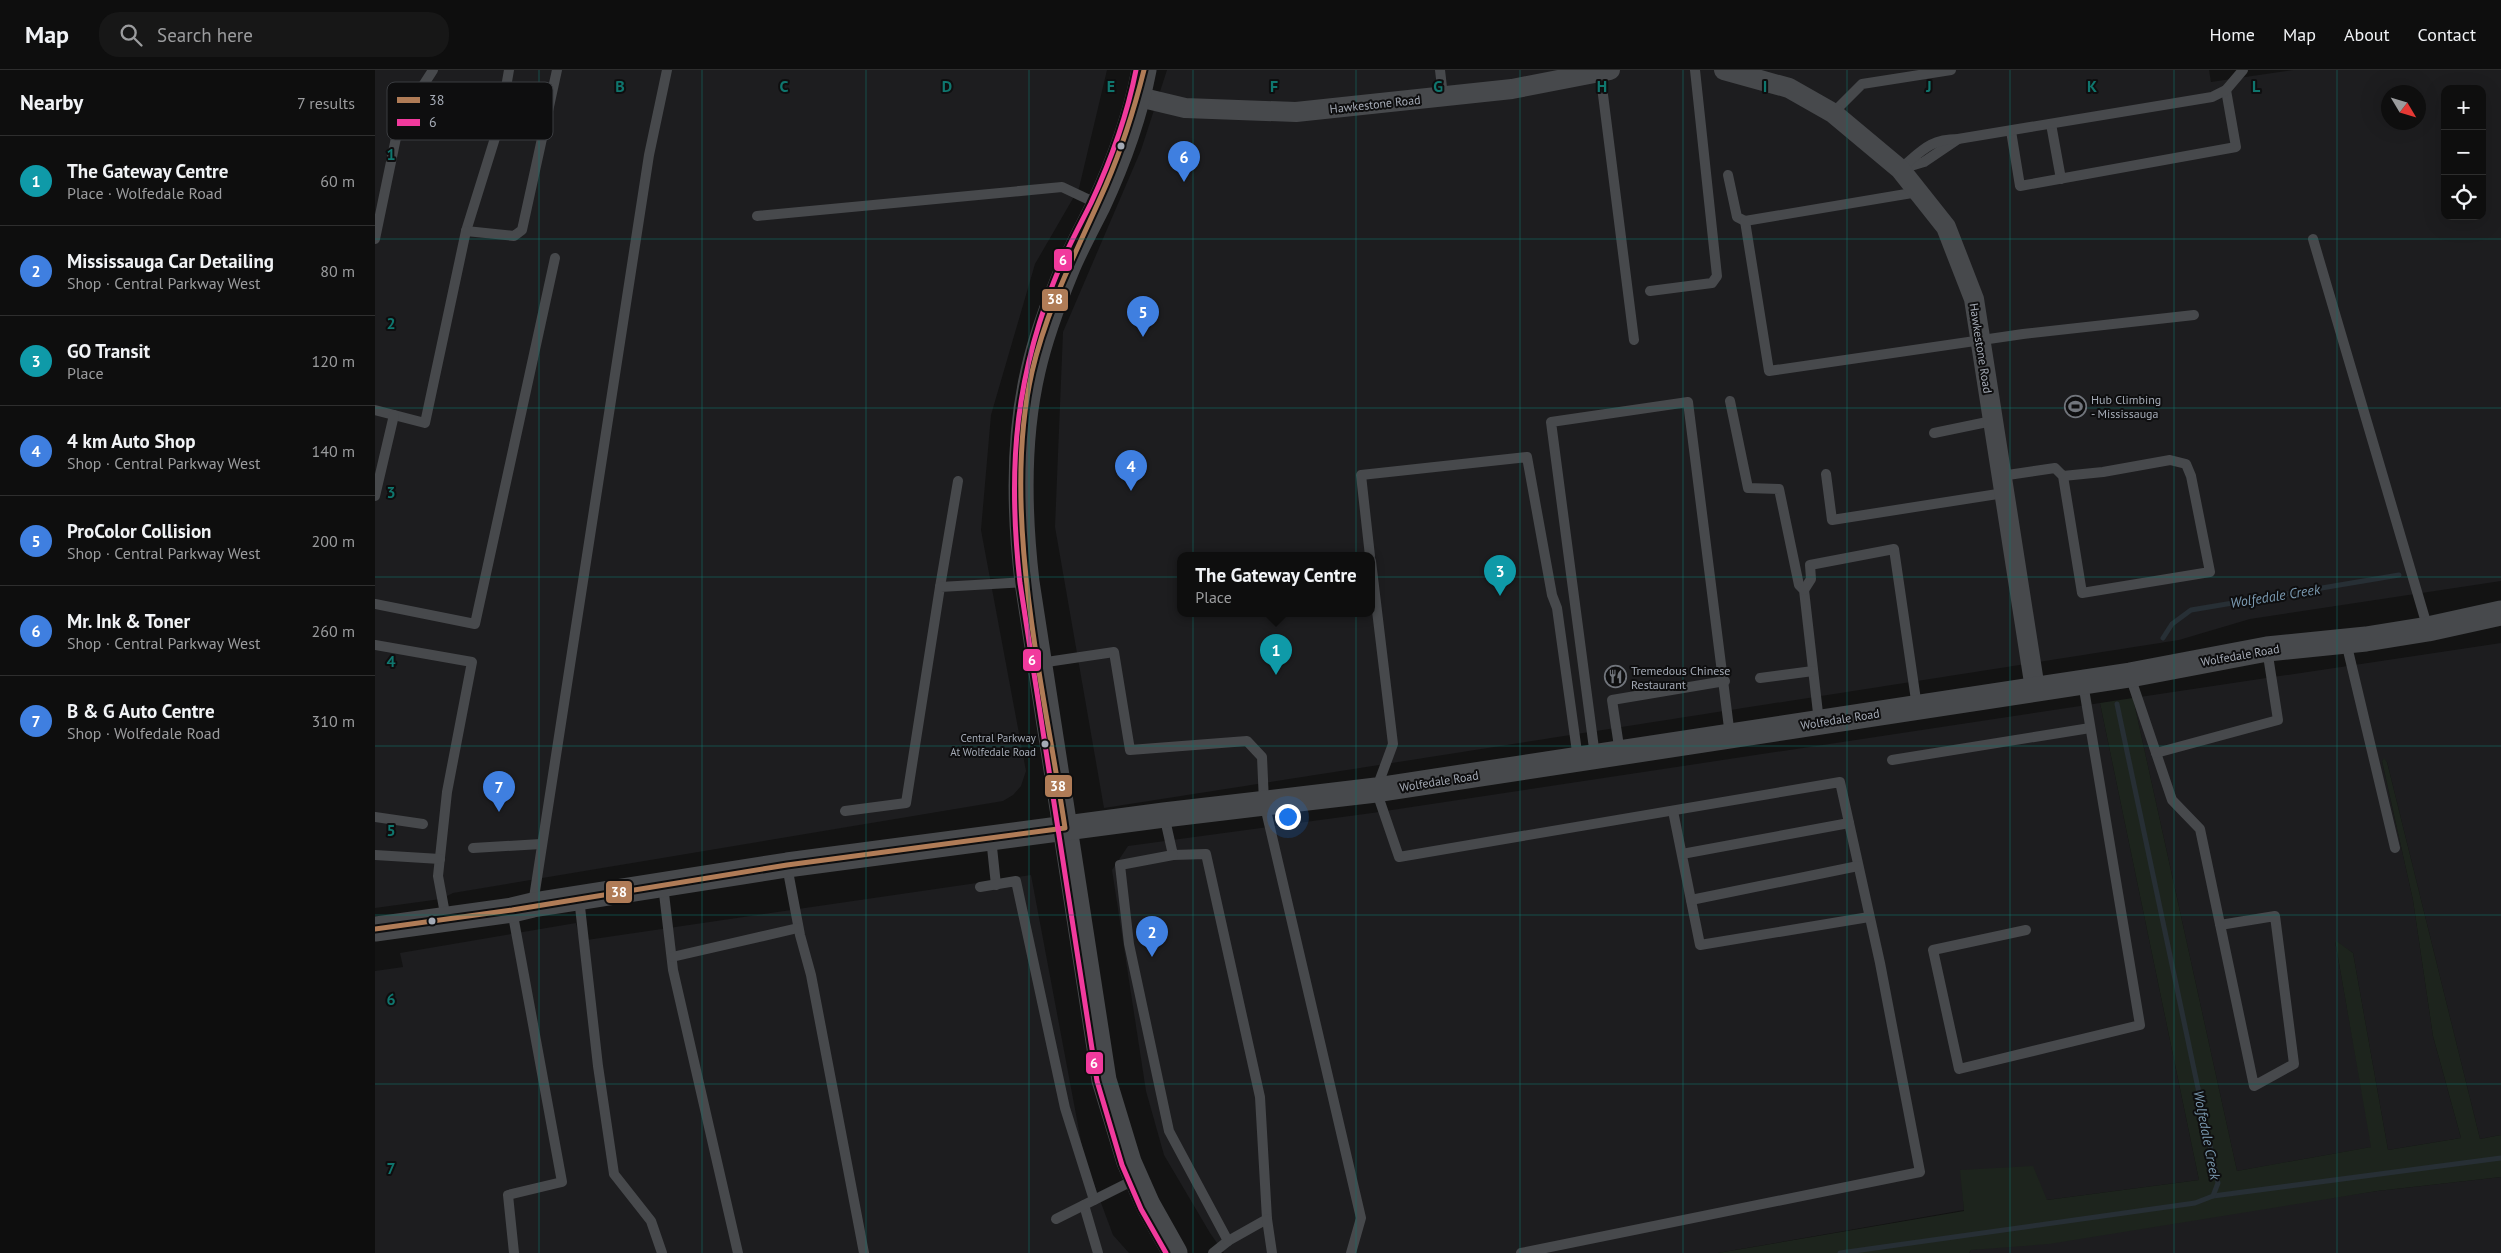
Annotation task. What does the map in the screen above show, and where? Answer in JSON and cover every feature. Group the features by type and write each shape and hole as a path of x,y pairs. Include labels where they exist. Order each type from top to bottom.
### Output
{"street":[{"path":"1144,70 1139,97 1119,156 1099,204 1069,265 1048,318 1033,371 1022,454 1022,536 1027,582 1104,1080 1115,1121 1136,1179 1148,1205 1175,1253"},
{"name":"Hawkestone Road","path":"1724,70 1789,88 1833,113 1899,169 1946,227 1974,299 1979,342 2035,689"},
{"name":"Hawkestone Road","path":"1139,97 1185,108 1296,112 1513,89 1605,71"},
{"name":"Wolfedale Road","path":"375,929 787,865 1264,802 1376,790 2083,682 2267,649 2345,641 2428,629 2501,613"}],"lane":[{"path":"425,82 433,70"},
{"path":"553,88 557,70"},
{"path":"514,1253 508,1195 562,1182 522,907 541,844 649,155 667,70"},
{"path":"1440,70 1443,96"},
{"path":"1650,291 1712,283 1717,276 1695,70"},
{"path":"1833,113 1862,84 1951,70"},
{"path":"1899,169 1940,139 1958,139 2212,97 2226,90 2243,70"},
{"path":"1605,71 1634,340"},
{"path":"2011,130 2020,186 2236,147 2226,90"},
{"path":"2051,124 2061,178"},
{"path":"375,238 396,140"},
{"path":"375,410 425,423 466,231 494,140"},
{"path":"466,231 514,236 522,230 542,140"},
{"path":"1728,175 1737,217 1745,222 1918,192"},
{"path":"757,216 1062,187 1099,204"},
{"path":"1745,222 1769,371 1979,342 2023,334 2194,315"},
{"path":"2313,240 2428,629"},
{"path":"375,604 475,624 555,258"},
{"path":"1730,401 1749,488 1779,489 1799,585 1804,590"},
{"path":"1587,758 1551,422 1688,402 1725,681 1730,736"},
{"path":"375,496 394,415"},
{"path":"1934,434 1992,421"},
{"path":"1371,552 1361,475 1527,457 1552,595 1557,608 1587,758"},
{"path":"1825,474 1832,520 2002,485 2055,468 2063,476 2082,594 2210,572 2191,476 2186,464 2170,460 2103,472 2063,476"},
{"path":"845,811 906,803 957,481"},
{"path":"1819,722 1804,590 1811,579 1811,564 1894,549 1917,707"},
{"path":"941,587 1027,582"},
{"path":"1375,593 1393,744 1376,790 1399,857 1840,782 1920,1172 1521,1253"},
{"path":"2345,641 2395,848"},
{"path":"375,645 472,662 447,792 438,876 446,919"},
{"path":"2156,753 2278,720 2267,649"},
{"path":"1040,663 1114,652 1130,750 1247,742 1262,757 1264,802 1361,1218 1351,1253"},
{"path":"1760,678 1813,672"},
{"path":"2130,674 2171,800 2200,829 2220,925 2254,1086 2294,1064 2275,916 2220,925"},
{"path":"1620,753 1612,700 1725,681"},
{"path":"2026,930 1933,950 1959,1069 2140,1025 2083,682"},
{"path":"1892,760 2090,728"},
{"path":"1673,811 1700,945 1869,917"},
{"path":"1164,815 1173,855"},
{"path":"375,817 423,824"},
{"path":"1681,854 1849,823"},
{"path":"991,838 996,885"},
{"path":"473,848 541,844"},
{"path":"375,854 440,859"},
{"path":"1228,1241 1169,1130 1129,944 1120,865 1173,855 1206,854 1260,1097 1267,1219 1272,1253"},
{"path":"787,865 798,928 811,975 864,1253"},
{"path":"1691,900 1858,866"},
{"path":"980,887 1016,881 1065,1108 1089,1203 1099,1253"},
{"path":"663,885 672,957 738,1253"},
{"path":"579,898 598,1066 614,1174 651,1221 662,1253"},
{"path":"672,957 798,928"},
{"path":"1056,1219 1136,1179"},
{"path":"1213,1253 1228,1241 1267,1219"}],"shaded area":[{"path":"375,70 1107,70 1079,188 1035,264 991,415 981,530 1026,771 1021,786 1013,795 1003,801 453,893 441,899 375,908"},
{"path":"1167,70 2209,70 2211,82 2293,70 2501,70 2501,581 2250,619 2179,640 1104,808 1055,527 1063,332 1141,150"},
{"path":"2501,643 2501,1135 2480,1139 2387,762 2384,759 2382,761 2413,900 2433,1036 2461,1138 2388,1150 2353,953 2335,941 2372,1147 2237,1171 2133,698"},
{"path":"2133,698 2237,1171 2371,1147 2335,940 2353,953 2388,1150 2461,1138 2433,1036 2413,900 2382,761 2384,758 2387,762 2480,1139 2501,1135 2501,1177 2377,1191 2049,1244 1971,1250 1969,1253 1718,1253 1964,1211 1960,1170 2033,1166 2047,1200 2199,1180 2100,703"},
{"path":"2100,703 2199,1180 2047,1200 1961,1170 1964,1210 1718,1253 1224,1253 1164,1155 1146,1091 1112,870 1128,846 1372,813"},
{"path":"1031,875 1084,1157 1113,1235 1129,1253 375,1253 375,971 403,967 400,953 576,923 580,941"},
{"path":"2501,1177 2501,1253 1969,1253 1971,1250 2377,1191"}],"waterway":[{"name":"Wolfedale Creek","path":"2163,638 2172,624 2191,610 2399,575"},
{"name":"Wolfedale Creek","path":"1840,1253 2195,1203 2213,1196 2218,1183 2117,704"},
{"path":"2213,1196 2501,1158"}],"transit line":[{"name":"6","path":"1136,70 1128,104 1112,154 1091,203 1061,264 1045,304 1033,343 1018,421 1014,499 1020,583 1097,1081 1122,1165 1141,1209 1166,1253"},
{"name":"38","path":"375,929 512,910 787,865 1065,828 1029,600 1023,541 1021,482 1023,426 1032,372 1046,324 1117,157 1132,114 1144,70"}],"place":[{"name":"Mr. Ink & Toner","path":"1184,182"},
{"name":"ProColor Collision","path":"1143,337"},
{"name":"Hub Climbing - Mississauga","path":"2075,406"},
{"name":"4 km Auto Shop","path":"1131,491"},
{"name":"GO Transit","path":"1500,596"},
{"name":"The Gateway Centre","path":"1276,675"},
{"name":"Tremedous Chinese Restaurant","path":"1615,677"},
{"name":"Central Parkway At Wolfedale Road","path":"1045,744"},
{"name":"B & G Auto Centre","path":"499,812"},
{"name":"Mississauga Car Detailing","path":"1152,957"}]}
